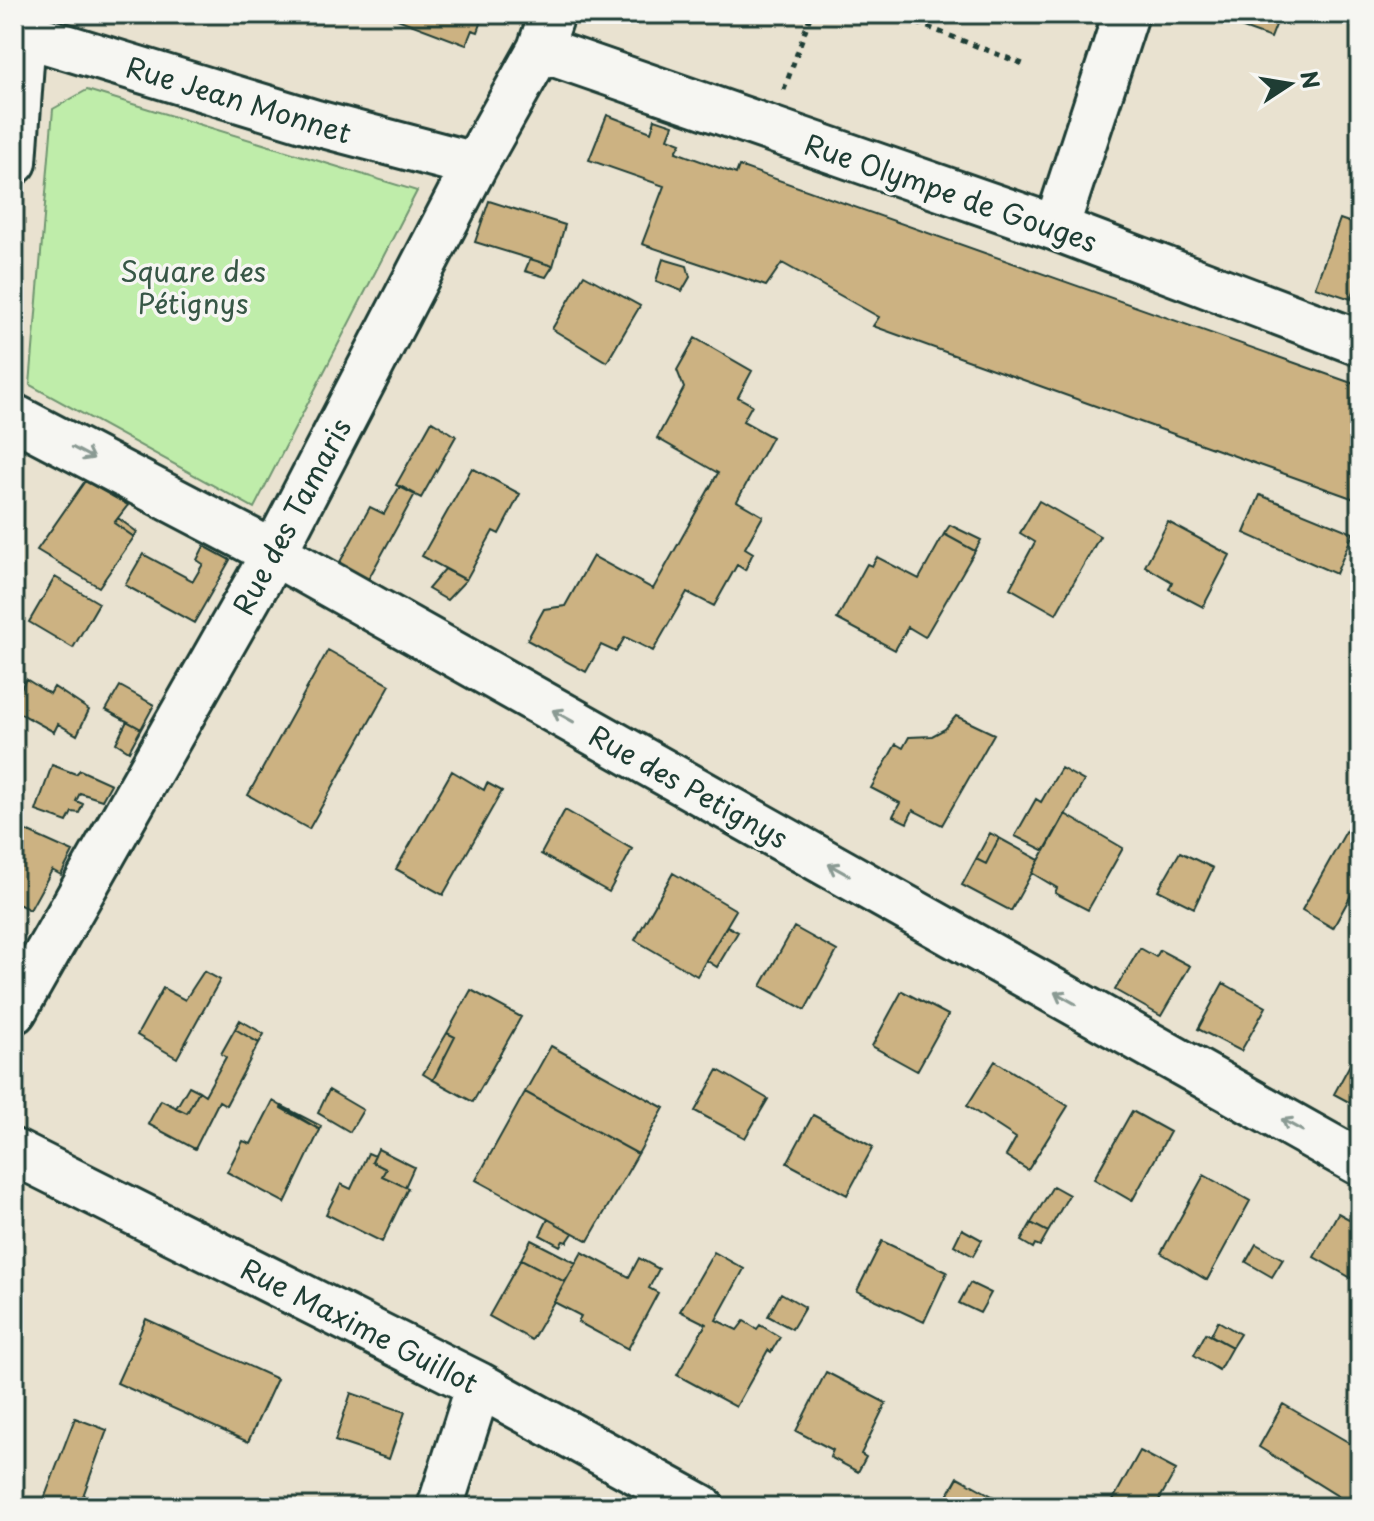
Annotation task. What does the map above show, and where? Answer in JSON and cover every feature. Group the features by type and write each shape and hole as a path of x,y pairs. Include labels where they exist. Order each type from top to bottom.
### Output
{"street":[{"path":"1056,228 1126,14"},
{"path":"14,162 24,24"},
{"name":"Rue Jean Monnet","path":"24,24 316,123 475,165"},
{"name":"Rue Olympe de Gouges","path":"546,32 771,129 1056,228 1360,343"},
{"name":"Rue des Tamaris","path":"14,1011 274,553 546,32"},
{"name":"Rue des Petignys","path":"14,417 274,553 1360,1163"},
{"name":"Rue Maxime Guillot","path":"14,1152 479,1385 701,1507"},
{"path":"440,1507 479,1385"}],"path":[{"path":"771,129 811,14"},
{"path":"894,14 1028,66"}],"green space":[{"name":"Square des Pétignys","path":"87,90 417,191 254,508 30,385 53,109"}],"building":[{"path":"399,14 484,15 478,32 472,30 466,45 397,19"},
{"path":"1204,14 1287,14 1284,22 1278,20 1271,38"},
{"path":"607,115 651,132 655,119 673,125 668,138 681,143 676,152 736,174 739,166 1360,386 1360,501 873,326 879,317 782,263 766,286 642,244 664,186 589,160"},
{"path":"489,201 565,225 553,266 475,242"},
{"path":"1340,219 1360,226 1360,275 1351,299 1315,287"},
{"path":"530,259 553,266 546,277 525,271"},
{"path":"663,259 687,266 690,277 682,291 656,281"},
{"path":"584,275 640,306 607,362 552,329"},
{"path":"695,338 752,371 738,397 752,405 743,421 772,437 737,501 763,516 745,548 753,553 745,570 737,565 714,606 687,592 653,651 625,637 616,652 601,645 586,672 527,640 544,609 565,606 593,556 653,589 718,473 657,438 684,388 677,370"},
{"path":"432,421 456,436 421,498 396,485"},
{"path":"472,468 520,494 499,534 493,531 466,580 422,556"},
{"path":"89,475 131,498 128,505 85,481"},
{"path":"85,481 128,505 114,523 134,537 99,587 37,550"},
{"path":"400,486 415,494 364,587 335,571 370,507 384,514"},
{"path":"1260,495 1353,533 1336,574 1244,533"},
{"path":"1039,501 1100,536 1056,614 1010,588 1035,542 1020,533"},
{"path":"118,518 137,532 134,537 114,523"},
{"path":"1168,522 1230,555 1203,607 1169,589 1172,582 1145,566"},
{"path":"950,525 981,540 975,551 944,534"},
{"path":"944,534 975,551 925,637 908,627 895,650 837,619 867,564 872,566 877,557 919,579"},
{"path":"204,546 230,560 194,623 125,585 143,554 193,581 203,564 197,560"},
{"path":"445,569 466,580 447,600 428,589"},
{"path":"55,577 99,603 73,648 29,622"},
{"path":"328,650 390,685 309,829 248,795"},
{"path":"26,679 50,694 54,687 89,710 77,735 58,724 54,732 14,710 14,701"},
{"path":"120,686 154,705 141,729 106,710"},
{"path":"956,716 994,734 942,825 913,810 907,823 893,816 900,803 871,788 896,744 903,748 909,737 932,736 945,729"},
{"path":"127,721 141,729 129,751 116,743"},
{"path":"52,765 76,774 80,770 111,784 102,800 80,793 76,801 83,804 79,813 72,812 67,822 36,811"},
{"path":"1061,768 1084,781 1045,851 1015,836 1036,799 1041,802"},
{"path":"452,771 484,790 487,783 502,791 443,895 396,869"},
{"path":"565,810 632,849 609,892 541,854"},
{"path":"1065,814 1123,848 1088,910 1055,893 1057,888 1032,873"},
{"path":"15,826 73,852 61,875 52,870 30,910 14,902"},
{"path":"1349,826 1360,832 1360,879 1333,928 1302,910"},
{"path":"990,833 999,838 986,864 976,859"},
{"path":"999,838 1039,860 1011,911 962,885 976,859 986,864"},
{"path":"1180,852 1213,868 1194,908 1158,890"},
{"path":"673,873 736,910 697,976 635,940"},
{"path":"727,926 738,932 717,967 706,960"},
{"path":"794,927 837,951 805,1010 761,986"},
{"path":"1140,948 1156,957 1160,950 1190,966 1161,1016 1115,990"},
{"path":"204,971 220,980 177,1058 137,1035 163,988 185,1000"},
{"path":"1223,983 1266,1007 1241,1051 1198,1029"},
{"path":"471,990 521,1017 473,1102 433,1080 455,1037 447,1033"},
{"path":"902,991 948,1015 917,1071 872,1046"},
{"path":"240,1020 264,1034 259,1043 235,1029"},
{"path":"235,1029 259,1043 226,1105 219,1101 195,1149 148,1124 161,1100 187,1113 199,1091 205,1095 226,1057 221,1054"},
{"path":"447,1033 455,1037 433,1080 423,1074"},
{"path":"551,1046 664,1108 638,1154 525,1092"},
{"path":"1360,1046 1360,1108 1334,1094"},
{"path":"995,1061 1068,1106 1028,1170 1006,1156 1016,1138 967,1106"},
{"path":"718,1070 768,1099 745,1138 695,1111"},
{"path":"189,1086 199,1091 187,1113 176,1108"},
{"path":"329,1090 363,1110 350,1132 318,1113"},
{"path":"525,1092 638,1154 588,1241 476,1180"},
{"path":"273,1101 320,1130 285,1203 227,1172 243,1141 251,1144"},
{"path":"281,1108 321,1126 320,1130"},
{"path":"1132,1111 1170,1132 1132,1201 1094,1179"},
{"path":"813,1115 873,1147 847,1195 787,1163"},
{"path":"378,1149 414,1167 405,1187 382,1176 386,1169 372,1162"},
{"path":"368,1153 375,1156 372,1162 386,1169 382,1176 408,1188 382,1242 326,1214 341,1184 351,1189"},
{"path":"1204,1175 1250,1201 1207,1280 1161,1253"},
{"path":"1053,1186 1069,1195 1048,1232 1031,1223"},
{"path":"1338,1213 1360,1225 1360,1283 1314,1257"},
{"path":"548,1219 573,1233 567,1242 563,1241 560,1246 540,1235"},
{"path":"1031,1223 1048,1232 1040,1246 1035,1244 1033,1248 1021,1241"},
{"path":"962,1229 982,1240 973,1256 954,1245"},
{"path":"531,1240 576,1263 565,1282 521,1259"},
{"path":"882,1241 947,1272 924,1322 857,1291"},
{"path":"1256,1244 1283,1259 1272,1277 1246,1262"},
{"path":"582,1252 629,1277 639,1258 659,1269 649,1288 658,1293 628,1349 578,1322 581,1316 554,1302"},
{"path":"714,1252 744,1269 716,1320 737,1330 744,1321 757,1329 760,1325 780,1337 771,1352 768,1350 736,1407 677,1375 706,1324 680,1311"},
{"path":"521,1259 565,1282 532,1340 489,1316"},
{"path":"970,1283 991,1293 980,1313 959,1303"},
{"path":"781,1293 805,1307 792,1329 768,1316"},
{"path":"146,1319 277,1379 248,1442 117,1383"},
{"path":"1218,1321 1240,1334 1232,1347 1211,1335"},
{"path":"1206,1333 1232,1347 1219,1370 1194,1355"},
{"path":"826,1372 886,1403 861,1454 866,1457 858,1472 830,1457 833,1450 796,1431"},
{"path":"351,1393 405,1412 389,1459 335,1441"},
{"path":"1283,1404 1360,1449 1360,1484 1349,1503 1259,1447"},
{"path":"75,1418 107,1430 79,1507 41,1507"},
{"path":"1140,1451 1176,1470 1155,1507 1109,1507"},
{"path":"958,1477 1012,1507 948,1507 943,1504"}]}
